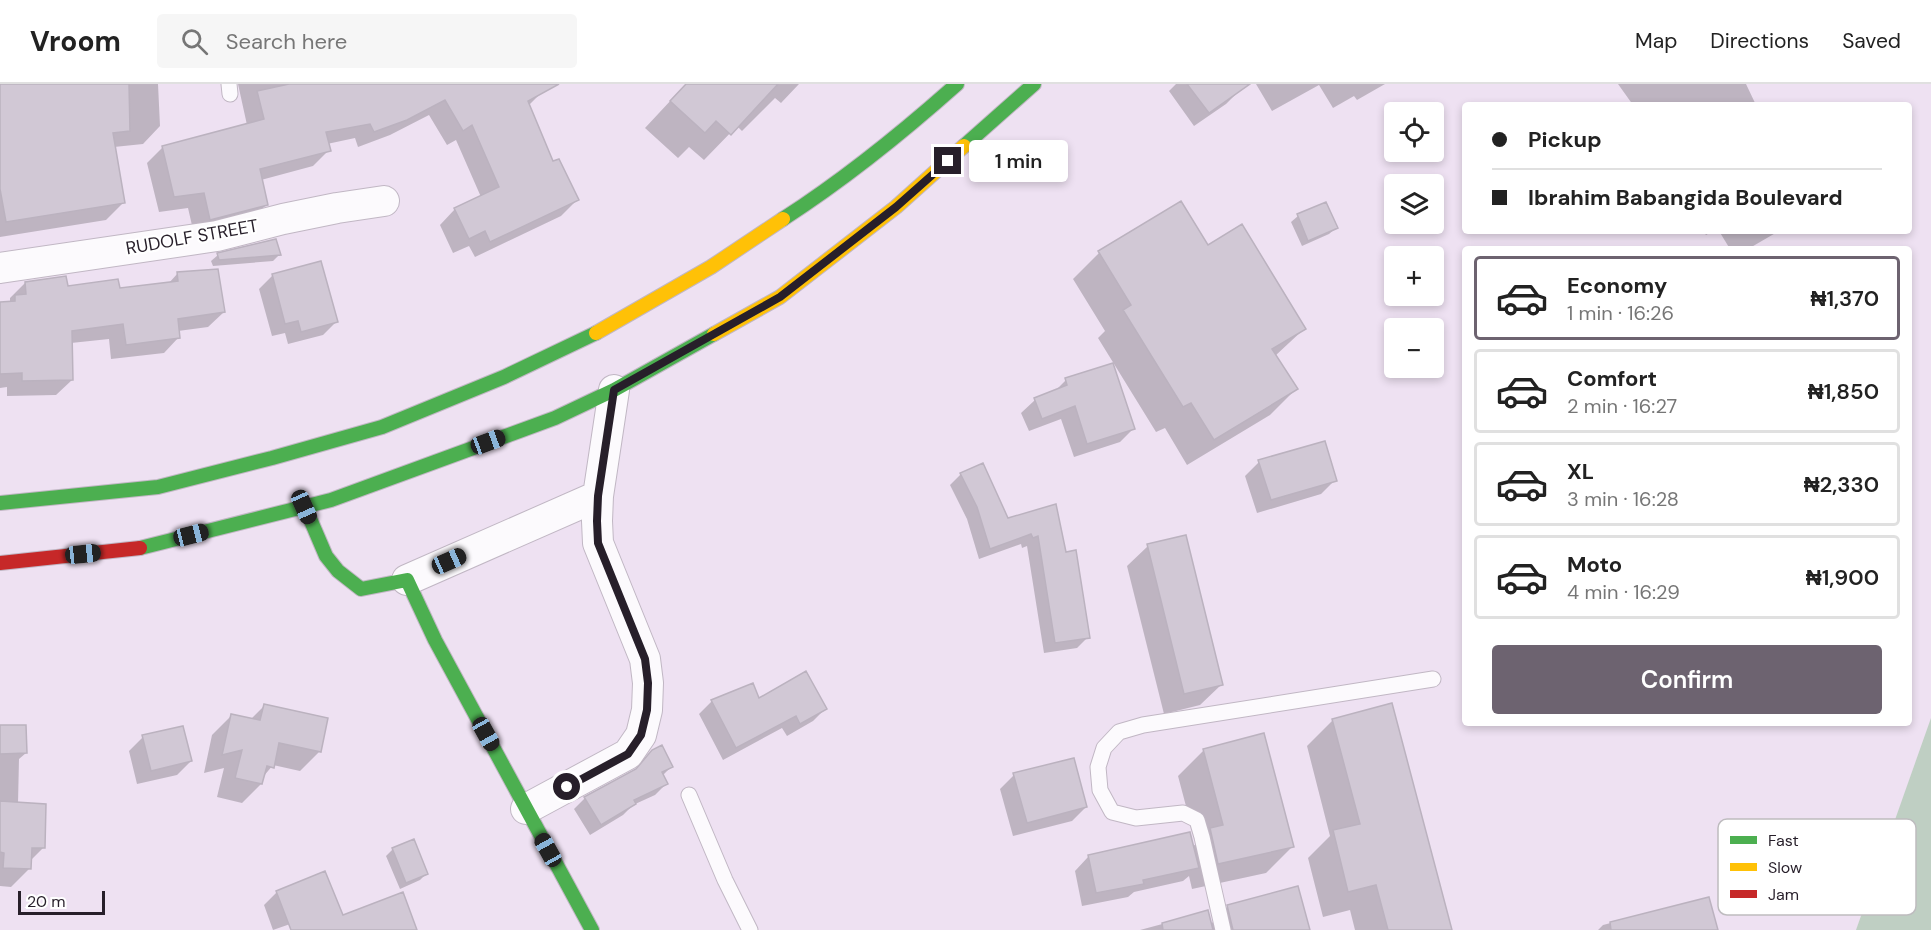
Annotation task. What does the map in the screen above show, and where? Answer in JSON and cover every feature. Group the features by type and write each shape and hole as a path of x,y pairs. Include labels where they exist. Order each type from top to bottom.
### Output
{"street":[{"path":"0,503 158,487 382,427 504,377 608,327 711,267 808,203 903,132 957,84"},
{"path":"0,563 146,547 332,500 555,418 614,390 780,297 896,207 1034,84"},
{"name":"RUDOLF STREET","path":"0,268 217,236 293,217 384,201"},
{"path":"526,809 628,754 641,735 647,710 648,683 645,659 598,543 598,496 614,390"},
{"path":"304,507 326,556 338,571 361,589 407,580 598,496"},
{"path":"407,580 435,640 592,930"}],"lane":[{"path":"1223,930 1197,820 1183,813 1136,818 1112,812 1100,790 1098,767 1104,748 1119,732 1143,725 1433,679"},
{"path":"689,795 724,880 750,930"}],"green space":[{"path":"1931,718 1931,930 1856,930 1861,915 1916,915 1916,819 1895,819"}],"building":[{"path":"0,84 129,84 130,131 113,133 125,203 6,222 0,189"},
{"path":"289,84 559,84 528,101 553,161 559,159 579,200 490,242 485,231 469,239 454,208 499,187 472,125 463,131 445,100 407,120 374,132 370,124 326,132 331,151 260,169 268,205 210,220 204,193 174,197 162,146 264,119 257,91"},
{"path":"686,84 778,84 731,135 716,121 705,133 670,101"},
{"path":"1187,84 1250,84 1209,113"},
{"path":"1181,201 1208,245 1242,224 1306,329 1272,349 1298,389 1214,440 1191,403 1183,407 1123,310 1131,305 1098,251"},
{"path":"1326,202 1338,228 1308,241 1297,214"},
{"path":"276,239 281,255 219,260 217,253"},
{"path":"321,261 338,322 301,332 298,321 285,324 272,274"},
{"path":"218,269 225,312 178,319 180,338 126,345 123,324 72,331 73,380 22,381 22,373 0,374 0,302 15,301 15,295 26,294 25,282 66,276 68,286 118,279 120,288 178,281 177,272"},
{"path":"1113,363 1135,429 1087,444 1075,406 1042,419 1034,398 1067,385 1065,378"},
{"path":"1325,441 1337,481 1271,500 1258,460"},
{"path":"983,463 1008,518 1056,504 1066,552 1076,550 1090,638 1055,643 1038,536 1033,538 1031,534 990,549 977,507 960,473"},
{"path":"1186,535 1223,685 1184,694 1147,544"},
{"path":"806,671 827,709 800,724 796,716 736,748 711,700 753,683 759,698"},
{"path":"1392,703 1452,930 1388,930 1376,885 1348,892 1333,830 1360,824 1332,719"},
{"path":"264,704 328,718 321,752 279,743 274,768 267,766 262,784 235,778 242,750 222,755 231,714 260,720"},
{"path":"0,725 26,725 27,753 0,754"},
{"path":"183,726 192,761 151,771 142,735"},
{"path":"1264,733 1294,847 1218,864 1210,828 1223,825 1203,749"},
{"path":"662,745 673,767 662,772 668,784 634,800 636,804 601,825 584,797 636,769 652,750"},
{"path":"1074,758 1087,807 1027,823 1013,773"},
{"path":"0,801 46,804 45,848 32,848 31,869 3,868 4,853 0,852"},
{"path":"1190,832 1199,868 1143,880 1144,884 1096,893 1088,855"},
{"path":"414,839 428,874 406,883 392,848"},
{"path":"325,871 343,915 403,892 417,930 291,930 276,891"},
{"path":"1298,886 1310,930 1233,930 1227,905"},
{"path":"1709,897 1718,930 1611,930 1610,922"},
{"path":"1208,910 1213,930 1163,930 1162,923"}],"traffic: fast":[{"path":"783,219 873,155 957,84"},
{"path":"964,146 1034,84"},
{"path":"0,503 158,487 382,427 504,377 596,333"},
{"path":"140,548 331,500 555,418 614,390 714,334"},
{"path":"305,507 326,556 338,571 361,589 407,580 435,640 592,930"}],"traffic: slow":[{"path":"714,334 780,297 896,207 964,146"},
{"path":"596,333 711,267 783,219"}],"traffic: jam":[{"path":"0,563 140,548"}],"route":[{"path":"567,787 628,754 641,735 647,710 648,683 645,659 598,543 598,496 614,390 780,297 896,207 948,161"}]}
